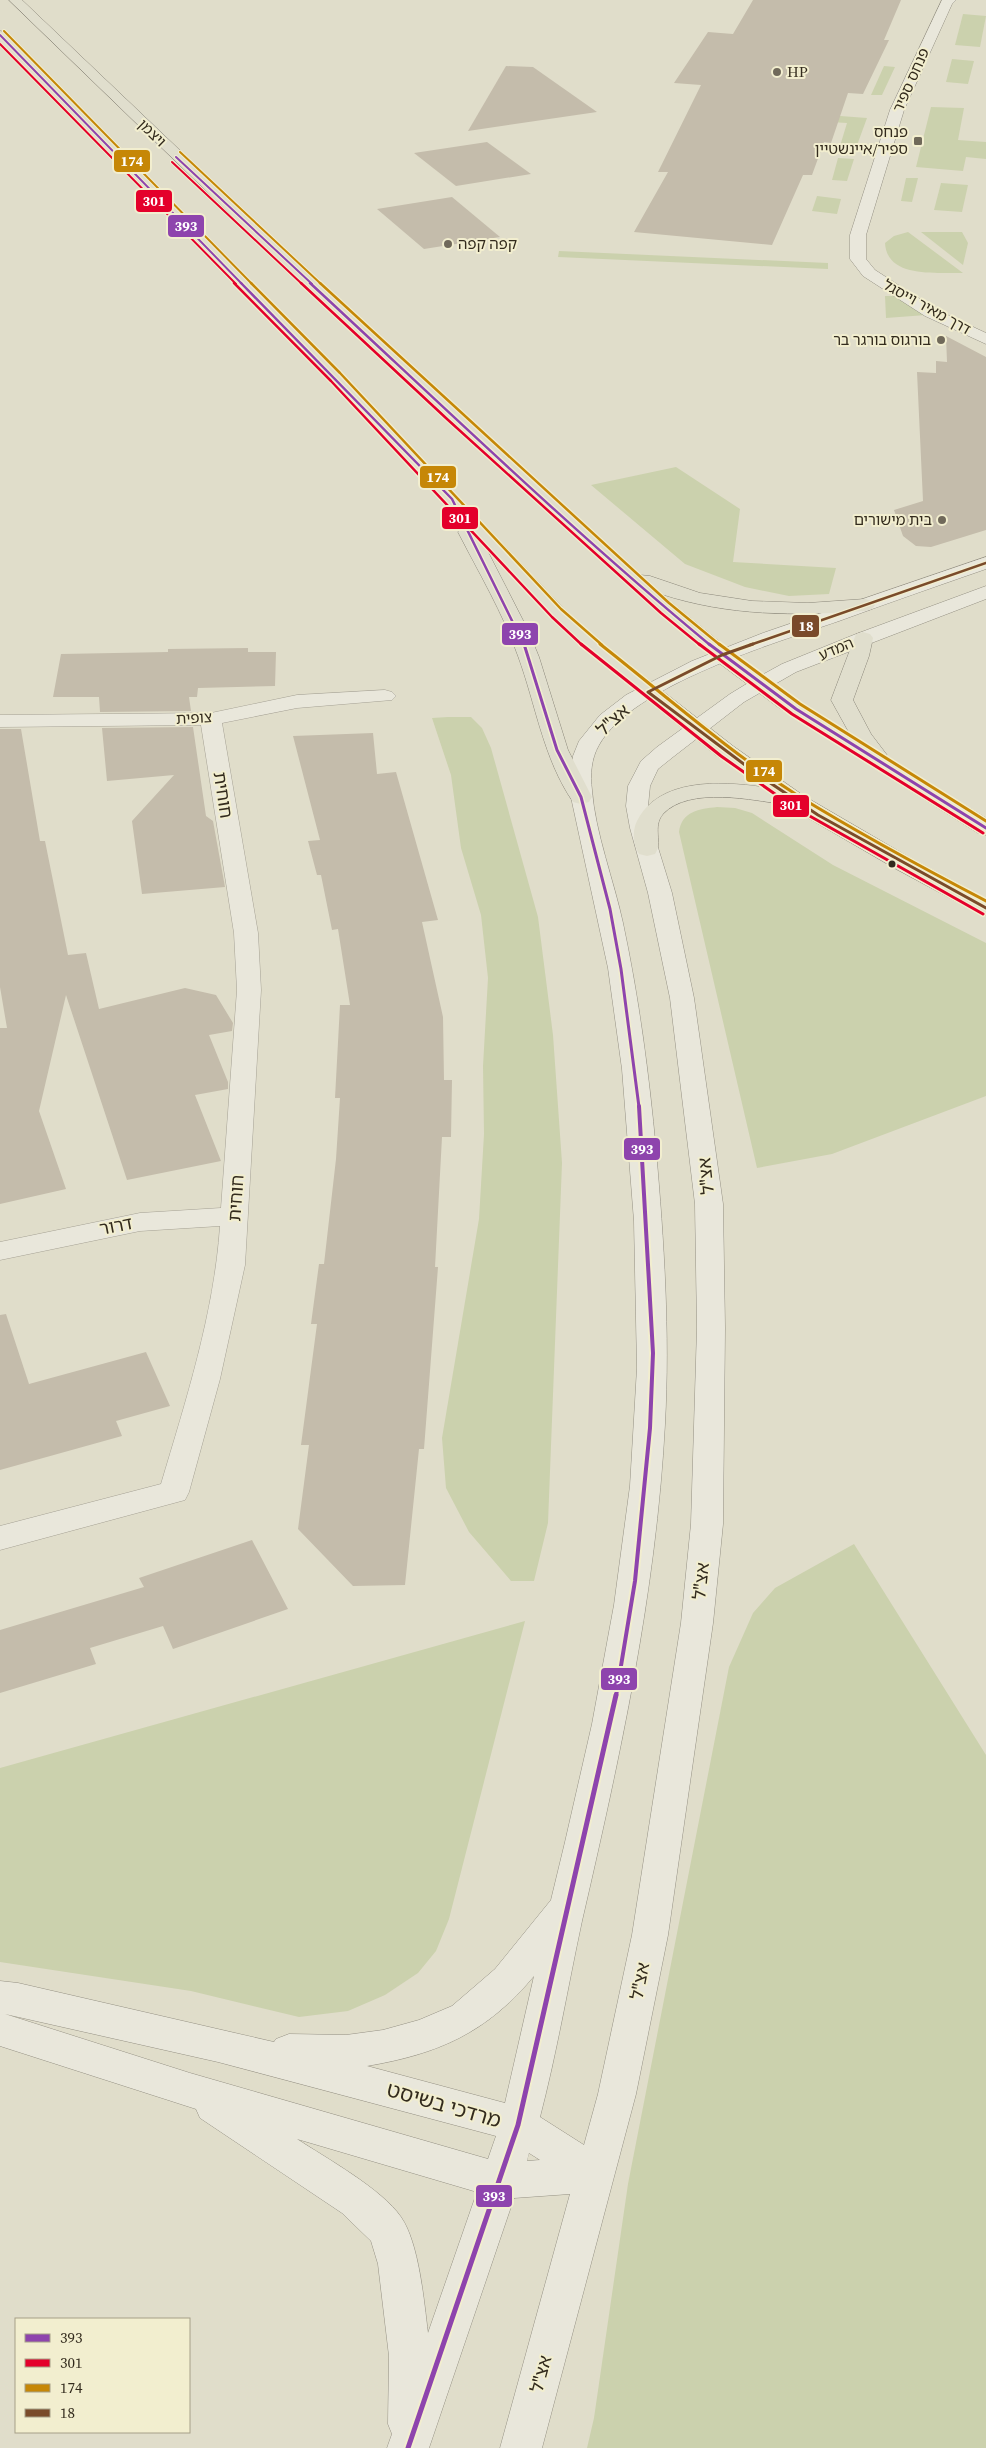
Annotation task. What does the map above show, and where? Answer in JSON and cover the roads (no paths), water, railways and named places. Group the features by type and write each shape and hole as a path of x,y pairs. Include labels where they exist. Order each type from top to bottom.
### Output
{"main road":[{"name":"ויצמן","path":"15,0 222,201 451,414 722,655 760,684 986,828"},
{"name":"פנחס ספיר","path":"869,273 858,259 858,235 897,110 948,1"},
{"path":"0,36 452,499 557,613 590,644 648,692 725,751 796,801 904,864 986,908"},
{"name":"דרך מאיר וייסגל","path":"869,273 930,313 986,339"},
{"path":"452,499 518,630 529,658 557,750 581,797"},
{"name":"המדע","path":"722,655 986,563"},
{"path":"629,574 687,597 744,608 811,610 864,605"},
{"name":"המדע","path":"697,728 737,698 789,668 986,592"},
{"path":"863,638 859,656 842,700 861,735 883,764"},
{"name":"אצ\"ל","path":"409,2446 501,2181 518,2125 614,1706 635,1581 650,1428 653,1354 647,1207 631,1043 610,909 581,797 580,774 583,756 601,727 618,711 648,692 722,655"},
{"name":"צופית","path":"0,721 211,719 243,710 302,699 385,696"},
{"name":"חוחית","path":"0,1538 174,1492 225,1298 231,1265 235,1216 249,990 246,933 211,719"},
{"name":"אצ\"ל","path":"521,2448 617,2094 650,1935 696,1623 707,1524 711,1328 709,1204 682,998 660,892 637,806 637,795 642,776 649,766 697,728"},
{"path":"647,849 645,827 649,817 659,806 679,796 714,791 742,791 796,801"},
{"name":"דרור","path":"0,1252 140,1222 235,1216"},
{"path":"218,2045 318,2054 367,2051 413,2040 468,2016 516,1971 567,1906"},
{"name":"מרדכי בשיסט","path":"0,1997 18,1999 218,2045 455,2106 518,2125 596,2174"},
{"path":"0,2029 190,2090 501,2181 596,2174"},
{"path":"190,2090 356,2200 387,2230 398,2264 410,2356 409,2446"}],"place":[{"name":"HP","path":"777,72"},
{"name":"פנחס ספיר/איינשטיין","path":"918,141"},
{"name":"קפה קפה","path":"448,244"},
{"name":"בורגוס בורגר בר","path":"941,340"},
{"name":"בית מישורים","path":"942,520"}]}
